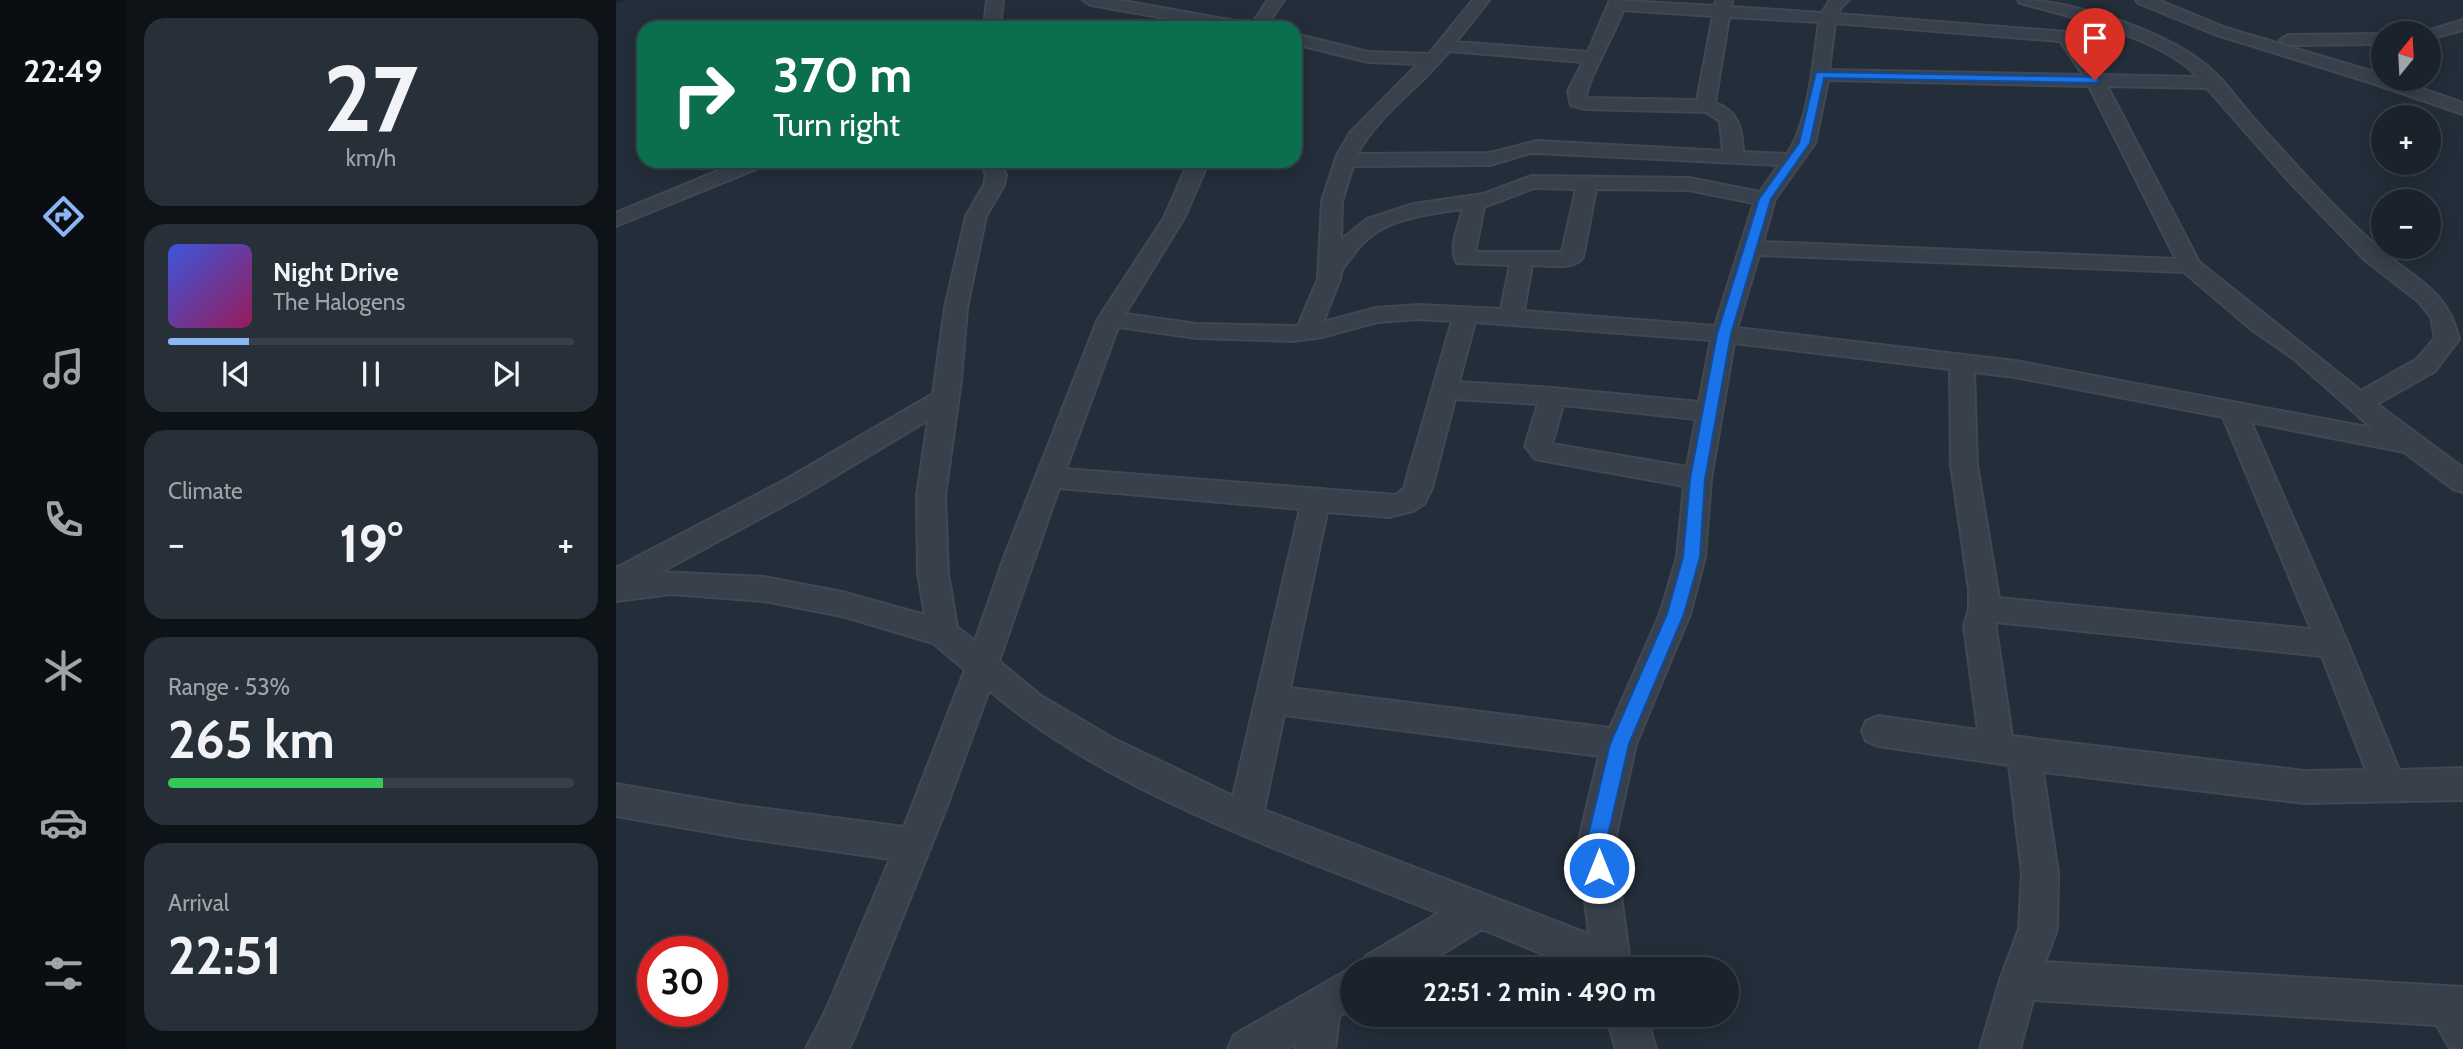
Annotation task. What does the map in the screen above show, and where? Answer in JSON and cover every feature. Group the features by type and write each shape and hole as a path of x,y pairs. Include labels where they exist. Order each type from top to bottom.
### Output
{"street":[{"path":"993,21 995,0"},
{"path":"1091,0 1210,21"},
{"path":"1262,21 1276,0"},
{"path":"1330,271 1332,201 1338,177 1357,137 1383,107 1439,52 1481,0"},
{"path":"1610,957 1596,844 1619,744 1675,614 1692,557 1698,479 1724,334 1765,199 1805,143 1820,75 1828,18 1834,4 1840,0"},
{"path":"2026,0 2100,21 2159,44 2197,67 2215,83 2237,112 2294,175 2374,255 2427,297 2442,316 2447,339 2426,365 2359,403"},
{"path":"2051,0 2125,11 2220,31 2378,79 2463,109"},
{"path":"2144,0 2171,5 2220,31 2305,41 2371,39"},
{"path":"1733,156 1730,121 1720,111 1705,106 1581,104 1577,101 1577,91 1595,58 1618,3 1724,6 1828,18 2159,44"},
{"path":"1705,106 1724,6"},
{"path":"2441,31 2463,25"},
{"path":"2066,37 2095,80 2190,266 2359,403 2463,482"},
{"path":"1302,41 1368,57 1439,52 1595,58"},
{"path":"1820,75 2215,83"},
{"path":"1345,160 1508,157 1525,148 1536,147 1795,160"},
{"path":"1508,157 1510,191"},
{"path":"616,220 742,168"},
{"path":"943,633 933,573 931,496 949,380 956,308 976,216 994,185 996,175 994,168"},
{"path":"826,1049 841,1022 914,845 982,666 1048,477 1110,318 1174,218 1196,168"},
{"path":"1307,332 1330,271 1350,243 1374,223 1414,210 1475,202 1531,182 1689,184 1765,199"},
{"path":"1475,202 1464,249 1465,258 1572,257 1587,182"},
{"path":"1750,248 1907,252 2120,265 2190,266"},
{"path":"1511,317 1522,259"},
{"path":"1110,318 1227,333 1307,332 1390,313 1511,317 1724,334 2014,369 2411,444"},
{"path":"1048,477 1315,502 1390,507 1404,504 1414,497 1465,315"},
{"path":"1962,363 1964,465 1984,609 1979,626 2040,873 2038,929 2019,980 2000,1049"},
{"path":"1444,390 1553,396 1710,412"},
{"path":"1553,396 1538,446 1544,452 1698,479"},
{"path":"616,582 794,487 944,399"},
{"path":"2233,411 2333,644 2389,787"},
{"path":"1245,818 1315,502"},
{"path":"616,589 671,582 764,589 842,604 943,633 1030,706 1102,750 1245,818 1592,957"},
{"path":"1984,609 2333,644"},
{"path":"1272,700 1619,744"},
{"path":"1878,731 2010,751 2304,787 2463,784"},
{"path":"625,806 914,845"},
{"path":"1401,957 1479,910"},
{"path":"2019,980 2458,1016"},
{"path":"1248,1049 1337,996"},
{"path":"1315,1049 1337,996"},
{"path":"1630,1027 1636,1049"}],"waterway":[{"path":"616,1 621,0"}],"route":[{"path":"1599,868 1596,844 1619,744 1675,614 1692,557 1698,479 1724,334 1765,199 1805,143 1820,75 2095,80"}]}
